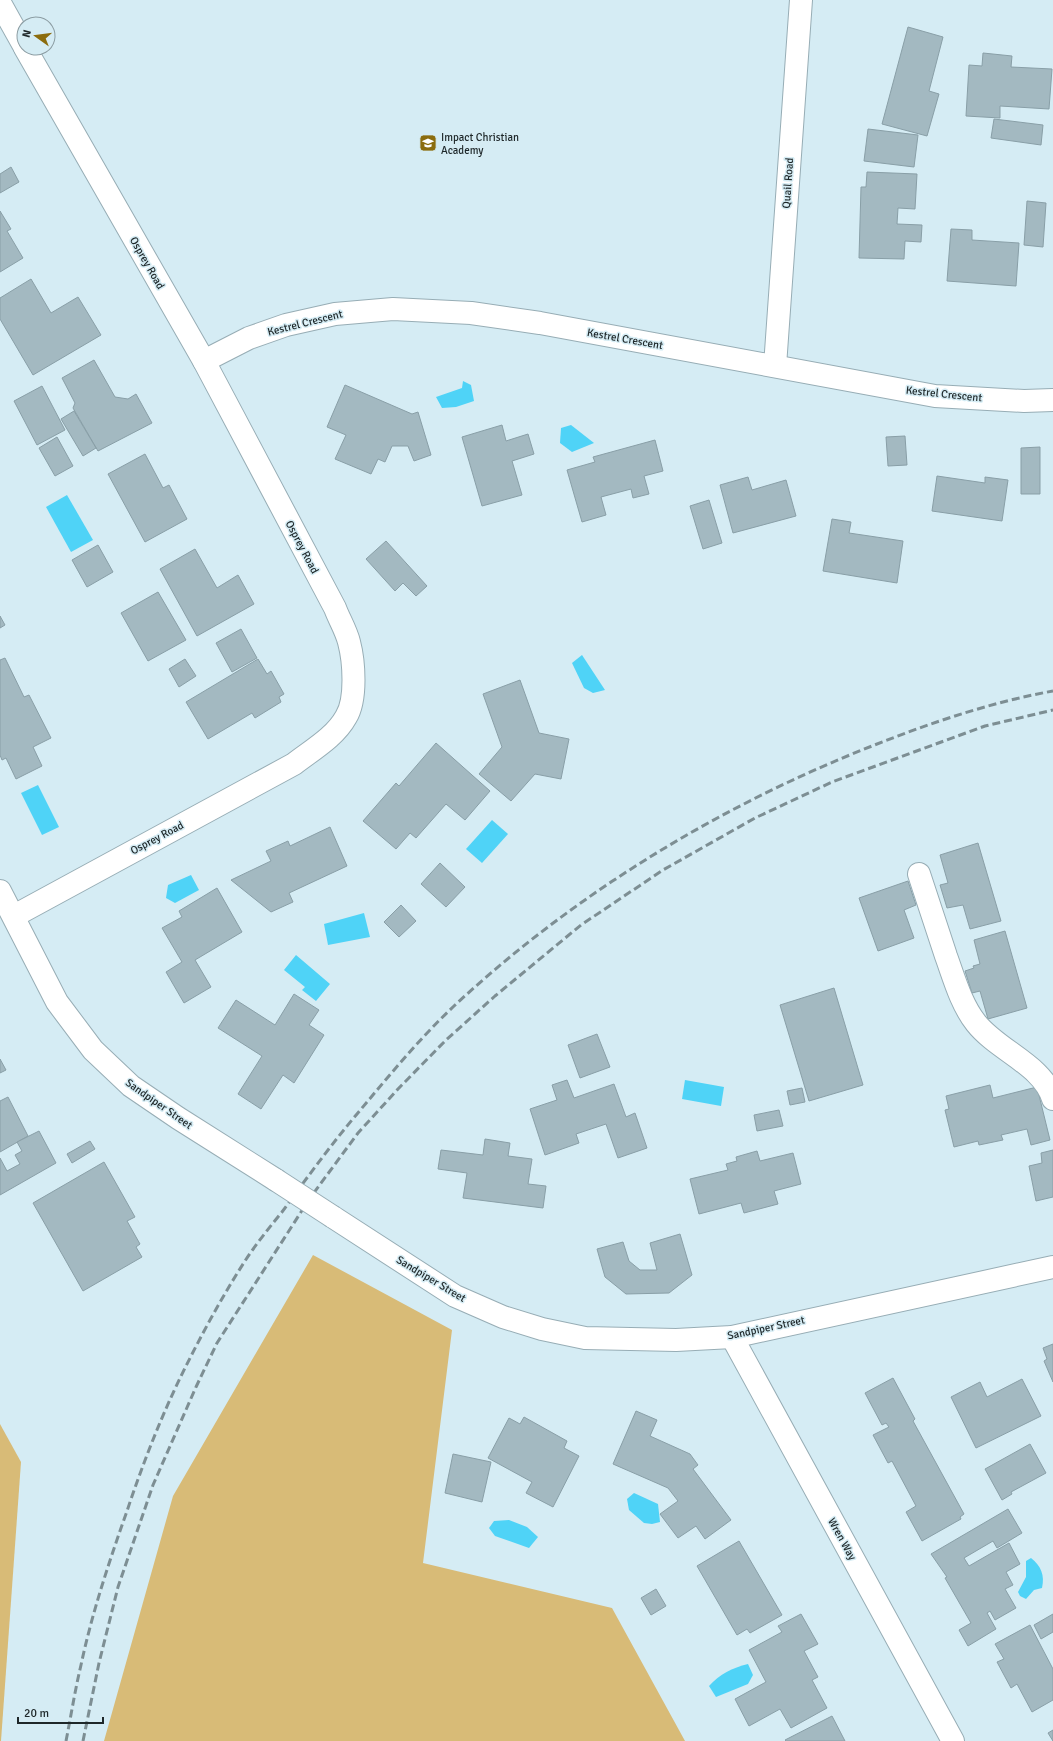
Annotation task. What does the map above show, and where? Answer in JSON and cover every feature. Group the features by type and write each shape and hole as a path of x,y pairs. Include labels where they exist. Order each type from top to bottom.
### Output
{"street":[{"name":"Quail Road","path":"775,366 801,0"},
{"name":"Osprey Road","path":"0,3 16,31"},
{"name":"Osprey Road","path":"14,916 294,764 333,734 347,716 352,697 353,672 349,642 338,615 204,361 30,56"},
{"name":"Kestrel Crescent","path":"204,361 249,338 286,325 335,314 393,309 471,313 540,323 935,396 1024,401 1053,400"},
{"path":"919,874 958,991 975,1023 999,1046 1042,1078 1050,1090 1053,1099"},
{"name":"Sandpiper Street","path":"0,891 57,1002 93,1050 131,1086 178,1118 455,1296 503,1317 542,1330 585,1338 621,1340 676,1340 732,1336 1053,1266"},
{"name":"Wren Way","path":"732,1336 953,1741"}],"shaded area":[{"path":"313,1255 452,1330 423,1563 612,1608 685,1741 104,1741 173,1496"},
{"path":"0,1424 21,1462 1,1741 0,1741"}],"water":[{"path":"463,381 471,385 474,401 456,407 442,408 436,397 462,388"},
{"path":"571,425 594,443 572,452 560,443 561,428"},
{"path":"67,495 93,540 71,552 46,507"},
{"path":"582,655 605,690 593,693 584,688 572,663"},
{"path":"38,785 59,827 42,835 21,793"},
{"path":"492,820 508,834 482,863 466,849"},
{"path":"191,875 199,890 175,903 166,898 168,885"},
{"path":"364,913 370,937 328,945 324,924"},
{"path":"296,955 330,984 316,1001 302,990 305,987 284,970"},
{"path":"685,1080 724,1087 721,1106 682,1099"},
{"path":"634,1493 658,1504 660,1522 652,1524 644,1523 629,1510 627,1499"},
{"path":"509,1520 527,1527 538,1537 529,1548 495,1536 489,1528 494,1521"},
{"path":"1031,1558 1040,1568 1043,1583 1042,1588 1034,1590 1026,1599 1020,1596 1018,1592 1026,1577 1026,1561"},
{"path":"748,1664 753,1675 748,1684 716,1697 709,1686 717,1678 727,1672"}],"building":[{"path":"908,27 943,37 929,91 939,94 927,136 882,124"},
{"path":"983,53 1012,56 1011,67 1052,69 1049,109 1000,106 1000,118 966,116 969,65 982,66"},
{"path":"994,119 1043,125 1041,145 991,138"},
{"path":"868,129 918,135 914,167 864,161"},
{"path":"11,167 19,182 0,193 0,174"},
{"path":"867,172 917,174 915,209 898,208 897,224 922,225 921,242 905,241 904,259 859,258 861,187 866,187"},
{"path":"1027,201 1046,203 1043,247 1024,245"},
{"path":"0,211 11,229 7,231 23,258 0,272"},
{"path":"951,229 972,230 972,240 1019,243 1016,286 947,281"},
{"path":"31,279 51,313 78,297 101,335 33,375 0,319 0,298"},
{"path":"94,360 115,397 128,399 136,394 152,423 98,451 73,408 75,403 62,378"},
{"path":"345,385 412,414 418,412 431,455 414,461 408,446 392,446 385,462 378,459 371,474 335,459 346,435 327,427"},
{"path":"42,386 65,430 37,445 14,401"},
{"path":"74,411 96,448 83,456 61,419"},
{"path":"502,425 506,441 528,434 534,454 512,461 522,495 482,506 462,437"},
{"path":"905,436 907,465 888,466 886,437"},
{"path":"57,437 73,466 55,476 39,448"},
{"path":"655,440 663,471 644,476 649,494 633,498 631,489 601,497 606,515 582,522 567,470 595,462 593,457"},
{"path":"1040,447 1040,494 1021,494 1021,448"},
{"path":"145,454 163,488 169,485 187,519 145,542 108,474"},
{"path":"937,476 985,483 985,477 1008,480 1002,521 932,511"},
{"path":"748,477 752,490 786,480 796,516 733,533 720,485"},
{"path":"709,500 722,543 703,549 690,506"},
{"path":"832,519 851,522 849,533 903,541 897,583 823,571"},
{"path":"386,541 427,586 416,596 403,583 395,591 366,559"},
{"path":"98,545 113,572 87,587 72,560"},
{"path":"195,549 217,588 238,575 254,604 197,636 160,569"},
{"path":"158,592 186,640 148,661 121,613"},
{"path":"0,616 5,625 0,628"},
{"path":"241,629 257,658 232,672 216,643"},
{"path":"5,658 24,697 29,695 51,738 33,747 42,766 16,779 6,758 2,760 0,755 0,660"},
{"path":"185,659 196,676 179,687 169,669"},
{"path":"258,659 267,674 271,671 284,694 279,697 281,702 255,718 252,713 208,739 186,702"},
{"path":"520,680 539,733 569,739 561,779 535,774 511,801 479,774 502,747 483,694"},
{"path":"436,743 490,791 465,820 446,804 416,838 410,833 396,849 363,821 396,783 399,786"},
{"path":"330,827 347,866 289,893 293,902 271,912 231,880 271,861 266,851 288,841 290,846"},
{"path":"978,843 1001,921 970,929 963,905 947,908 940,885 948,883 940,855"},
{"path":"440,863 465,887 446,907 421,884"},
{"path":"908,881 916,905 904,910 914,938 878,951 859,898"},
{"path":"217,888 242,932 195,960 211,987 184,1003 166,972 182,962 162,928 182,917 179,911"},
{"path":"401,905 416,921 399,937 384,922"},
{"path":"1005,931 1027,1008 988,1019 980,991 972,993 965,971 980,964 974,940"},
{"path":"834,988 863,1085 809,1101 780,1005"},
{"path":"294,994 319,1010 309,1025 324,1035 294,1083 283,1075 261,1109 238,1094 262,1056 218,1028 236,1000 275,1025"},
{"path":"597,1034 610,1067 580,1078 568,1045"},
{"path":"0,1059 6,1070 0,1073"},
{"path":"567,1080 574,1098 614,1084 626,1117 635,1113 647,1148 618,1158 606,1124 576,1134 579,1143 545,1155 530,1109 557,1100 552,1085"},
{"path":"990,1085 993,1098 1037,1087 1050,1140 1031,1145 1027,1129 1001,1135 1003,1140 979,1145 978,1141 954,1147 945,1110 949,1109 946,1096"},
{"path":"802,1088 805,1102 790,1105 787,1091"},
{"path":"8,1097 28,1136 0,1152 0,1101"},
{"path":"779,1110 783,1126 757,1131 754,1115"},
{"path":"39,1131 56,1163 0,1195 0,1158 7,1171 20,1164 15,1155 22,1151 17,1142"},
{"path":"485,1139 510,1143 508,1156 532,1159 528,1184 546,1186 543,1208 463,1198 467,1173 438,1169 441,1150 483,1155"},
{"path":"90,1141 95,1149 72,1163 67,1154"},
{"path":"1053,1150 1053,1197 1036,1201 1029,1166 1042,1163 1041,1153"},
{"path":"757,1151 760,1161 793,1153 801,1184 774,1191 778,1204 744,1213 741,1203 699,1214 690,1179 728,1170 726,1164 737,1161 736,1157"},
{"path":"104,1162 135,1217 127,1221 140,1244 136,1247 142,1257 83,1291 33,1203"},
{"path":"680,1234 692,1275 669,1293 626,1294 605,1277 597,1249 623,1242 629,1261 640,1270 657,1270 650,1243"},
{"path":"1053,1344 1053,1382 1044,1361 1047,1359 1043,1348"},
{"path":"893,1378 915,1419 913,1421 964,1514 960,1517 961,1519 922,1541 906,1512 916,1506 892,1461 888,1463 873,1435 889,1427 886,1423 882,1425 865,1393"},
{"path":"1022,1379 1041,1416 976,1448 951,1397 980,1382 987,1397"},
{"path":"636,1411 657,1420 650,1436 690,1454 698,1465 693,1469 731,1520 705,1539 696,1526 678,1538 660,1514 678,1501 668,1488 613,1464"},
{"path":"524,1417 567,1441 564,1448 579,1456 553,1507 526,1493 532,1482 488,1458 509,1418 520,1424"},
{"path":"1030,1444 1046,1473 1011,1492 1012,1494 1002,1500 985,1469"},
{"path":"453,1454 491,1462 482,1502 445,1493"},
{"path":"1008,1509 1022,1533 997,1548 993,1541 964,1558 969,1566 1009,1543 1020,1564 1006,1572 1013,1585 1005,1589 1016,1608 995,1620 990,1611 987,1613 996,1629 968,1646 959,1630 971,1623 945,1578 947,1577 931,1554"},
{"path":"739,1541 782,1615 750,1633 747,1629 737,1635 697,1566"},
{"path":"656,1589 666,1606 651,1615 641,1598"},
{"path":"801,1614 818,1644 804,1651 818,1677 812,1680 827,1708 791,1728 780,1709 749,1726 735,1699 766,1682 749,1650 782,1632 778,1626"},
{"path":"1053,1614 1053,1632 1041,1639 1034,1625"},
{"path":"1030,1625 1053,1669 1053,1700 1032,1712 1017,1684 1011,1688 997,1662 1004,1659 995,1644"},
{"path":"832,1716 845,1741 785,1740"},
{"path":"1053,1730 1053,1741 1048,1733"}],"railway":[{"path":"66,1741 85,1646 107,1568 153,1439 168,1403 192,1354 229,1287 258,1242 347,1126 428,1032 454,1006 499,966 547,928 596,892 646,859 699,828 752,800 807,774 885,741 980,708 1053,691"},
{"path":"83,1741 99,1663 118,1587 153,1485 217,1343 310,1198 358,1133 398,1089 446,1040 495,996 581,925 663,870 755,818 832,782 985,726 1053,710"}],"place":[{"name":"Impact Christian Academy","path":"428,143"}]}
